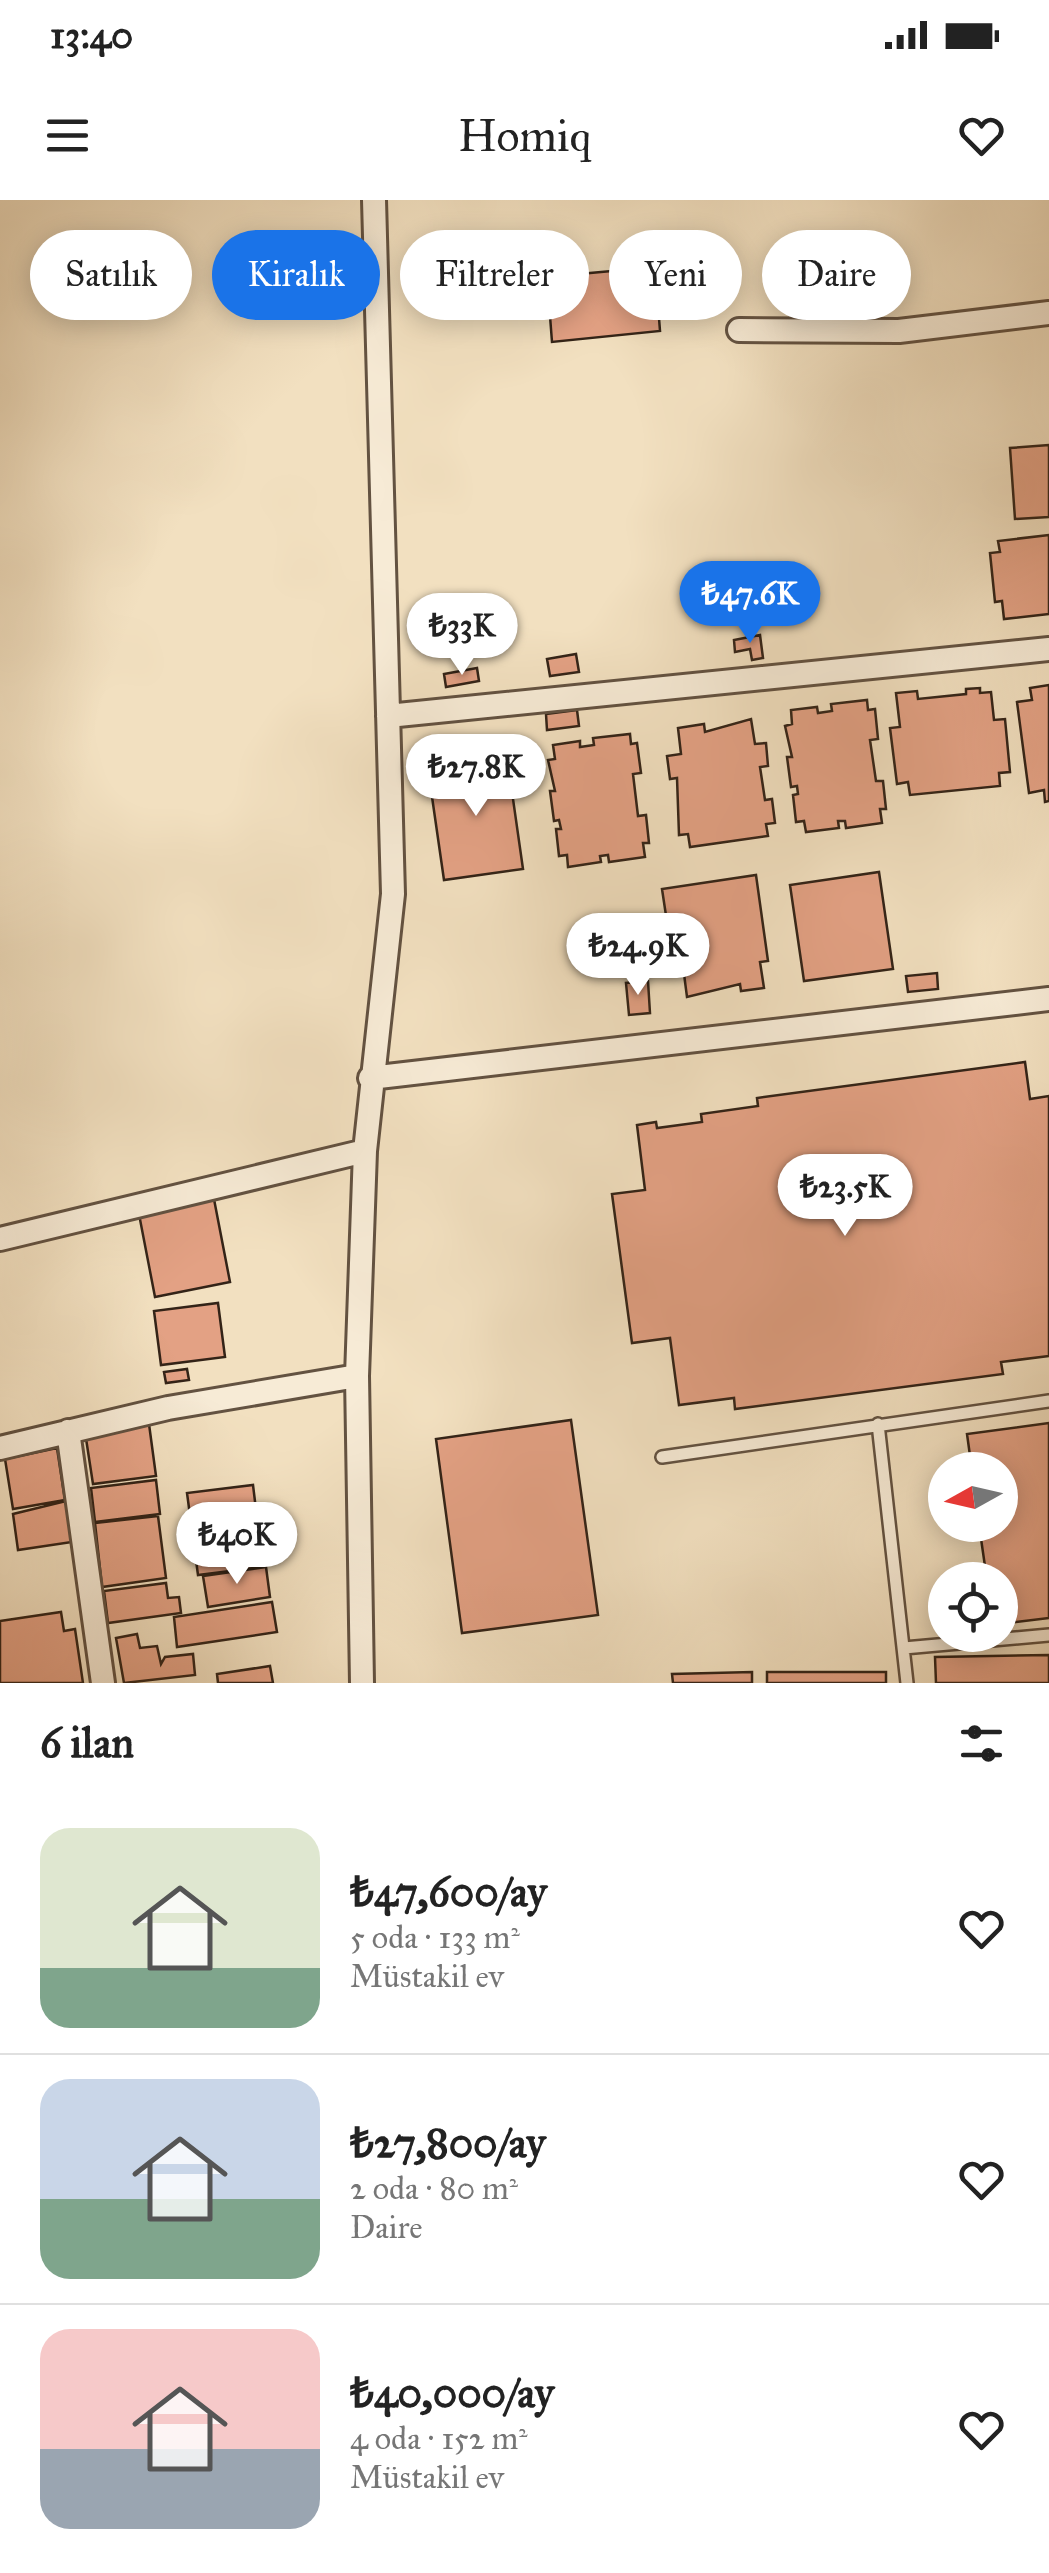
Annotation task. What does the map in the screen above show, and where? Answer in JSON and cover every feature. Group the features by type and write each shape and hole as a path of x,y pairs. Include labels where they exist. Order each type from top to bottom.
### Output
{"street":[{"path":"362,1683 357,1376 365,1151 393,894 374,200"},
{"path":"739,330 899,331 1049,313"},
{"path":"388,716 1049,650"},
{"path":"370,1078 1049,999"},
{"path":"0,1239 365,1151"},
{"path":"0,1448 168,1408 357,1376"},
{"path":"68,1430 102,1683"}],"lane":[{"path":"662,1457 1049,1401"},
{"path":"878,1424 907,1683"},
{"path":"904,1648 1049,1635"}],"building":[{"path":"609,271 609,320 659,320 660,331 552,342 550,320 589,320 589,273"},
{"path":"1049,445 1049,517 1015,519 1010,448"},
{"path":"1049,535 1049,614 1004,619 1002,601 995,602 990,553 1000,552 998,541"},
{"path":"760,635 763,658 752,660 750,649 735,652 734,640"},
{"path":"576,654 579,672 550,676 547,659"},
{"path":"477,668 479,681 446,687 444,674"},
{"path":"1049,685 1049,801 1045,802 1044,790 1029,793 1017,702 1032,700 1030,688"},
{"path":"980,688 980,693 991,692 994,720 1005,719 1010,772 999,773 1000,786 910,795 908,782 897,784 890,728 900,727 896,693 917,691 918,699 966,694 966,689"},
{"path":"867,700 868,710 875,709 878,739 870,740 876,781 883,781 886,809 880,809 882,823 846,828 845,821 838,821 839,828 806,832 804,821 796,822 793,795 798,794 797,786 791,787 787,757 792,757 785,726 792,724 791,710 817,707 818,713 832,711 831,704"},
{"path":"577,710 579,726 547,730 546,714"},
{"path":"751,719 755,744 766,743 768,766 760,767 765,800 772,799 775,823 766,824 768,836 690,847 688,834 679,835 677,778 670,779 667,756 681,754 678,728 704,724 705,732"},
{"path":"630,734 631,744 637,743 641,773 633,774 638,816 646,815 649,843 643,843 645,857 609,862 608,855 600,856 601,862 568,867 567,855 559,856 556,829 561,829 559,820 554,821 550,791 555,791 548,760 555,759 553,745 580,741 580,747 594,745 593,738"},
{"path":"507,757 523,869 444,880 428,769"},
{"path":"879,872 893,969 804,981 790,885"},
{"path":"756,875 768,961 760,962 764,988 741,991 740,984 687,997 684,974 675,975 662,889"},
{"path":"937,973 938,989 908,992 906,976"},
{"path":"648,981 650,1013 629,1015 626,983"},
{"path":"1025,1062 1030,1099 1049,1096 1049,1356 1001,1362 1003,1374 735,1409 734,1398 679,1405 670,1338 632,1343 612,1194 645,1190 637,1125 656,1122 657,1128 702,1122 701,1114 758,1106 757,1098"},
{"path":"213,1194 230,1282 155,1297 138,1209"},
{"path":"218,1303 225,1357 161,1365 154,1311"},
{"path":"187,1369 189,1380 166,1383 164,1372"},
{"path":"571,1420 598,1615 462,1633 436,1439"},
{"path":"1049,1423 1049,1618 1018,1622 1018,1562 984,1562 981,1542 1018,1542 1018,1452 970,1452 967,1434"},
{"path":"149,1424 156,1476 93,1484 85,1432"},
{"path":"57,1448 65,1500 13,1509 5,1459"},
{"path":"156,1480 160,1514 95,1522 91,1488"},
{"path":"253,1485 263,1567 198,1575 187,1493"},
{"path":"66,1501 72,1542 18,1550 13,1514"},
{"path":"158,1516 166,1578 102,1587 95,1523"},
{"path":"266,1567 270,1597 208,1607 203,1576"},
{"path":"166,1583 168,1598 179,1597 181,1613 108,1623 104,1591"},
{"path":"272,1602 277,1632 177,1647 174,1617"},
{"path":"61,1612 64,1631 75,1629 83,1683 0,1683 0,1621"},
{"path":"137,1634 140,1648 157,1646 161,1664 165,1657 193,1654 195,1675 124,1683 116,1638"},
{"path":"1049,1655 1049,1683 936,1683 935,1657"},
{"path":"270,1666 273,1683 218,1683 217,1674"},
{"path":"752,1672 752,1683 673,1683 672,1674"},
{"path":"767,1672 886,1672 886,1683 767,1683"}]}
